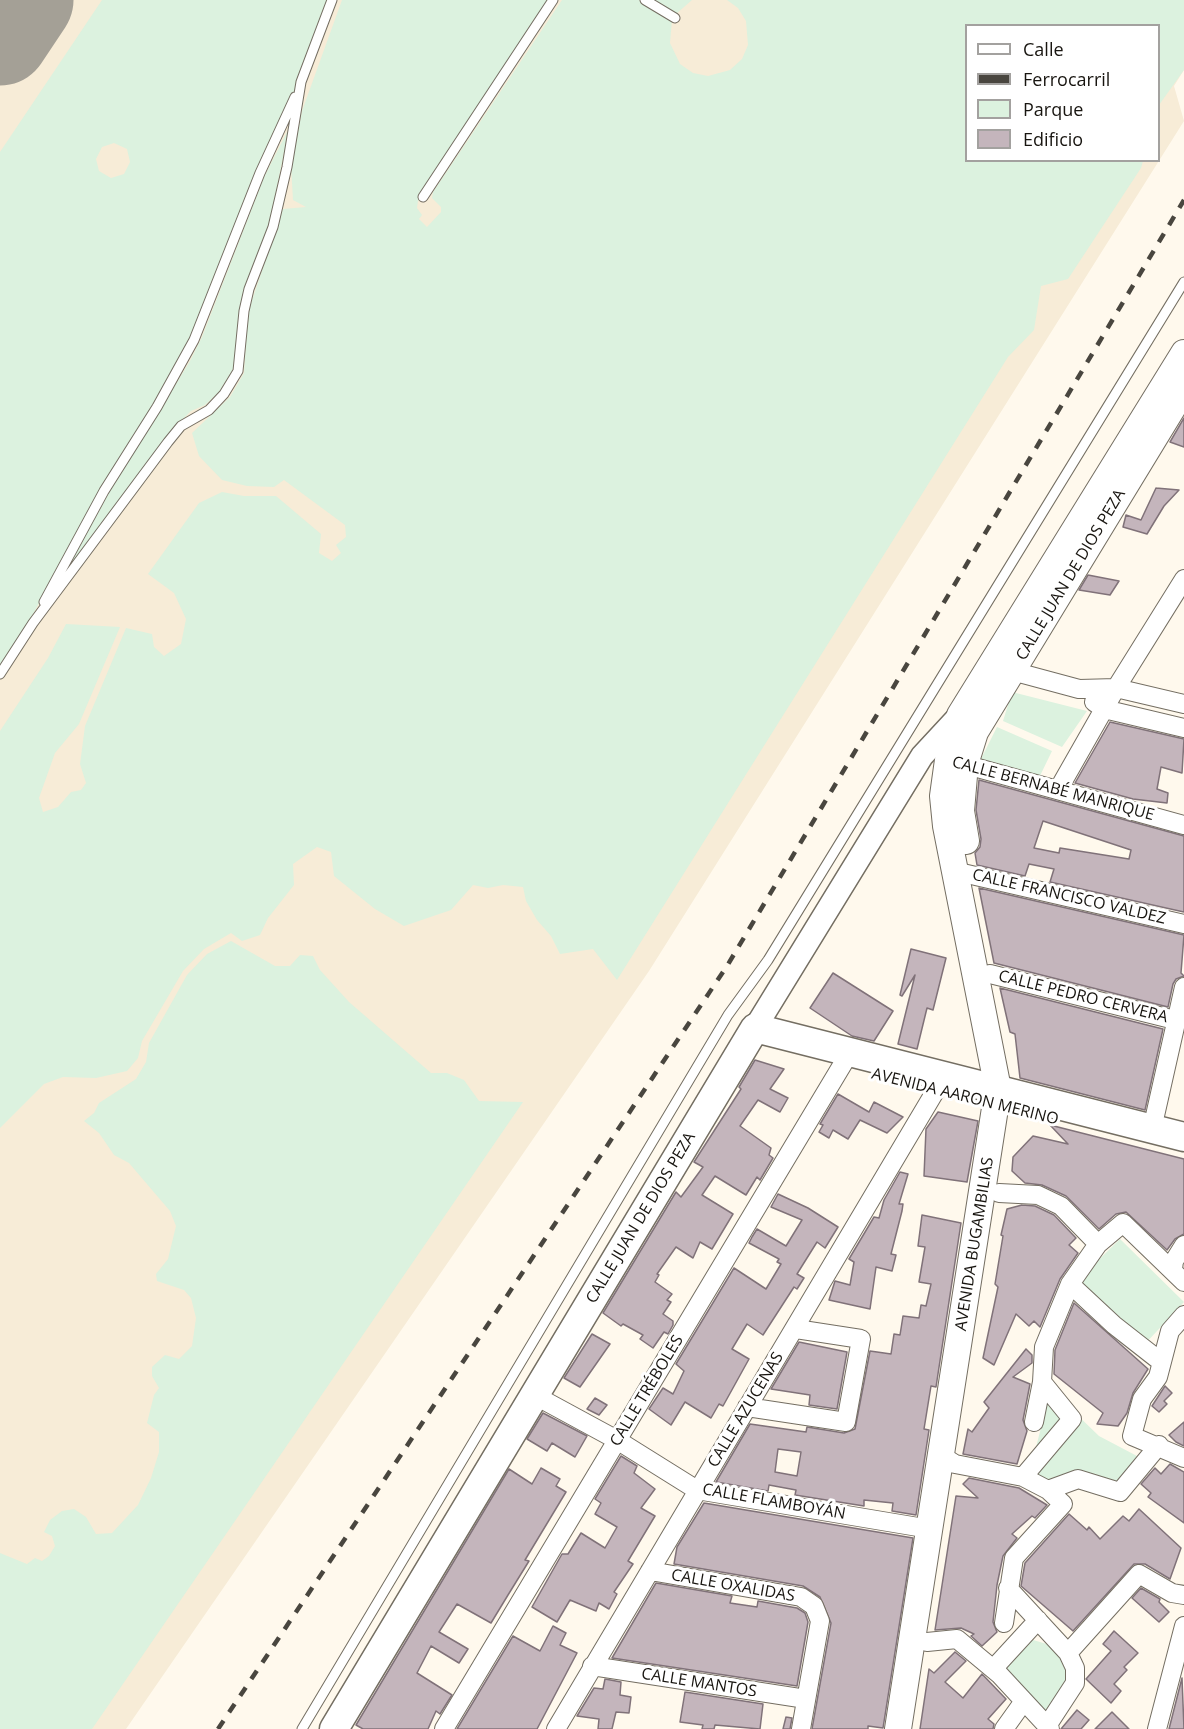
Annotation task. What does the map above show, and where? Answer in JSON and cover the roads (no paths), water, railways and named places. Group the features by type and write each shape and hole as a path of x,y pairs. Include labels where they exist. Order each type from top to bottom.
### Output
{"main road":[{"name":"CALLE JUAN DE DIOS PEZA","path":"956,762 975,732 1001,668 1184,353"},
{"name":"CALLE JUAN DE DIOS PEZA","path":"956,762 960,715 1001,668 1184,389"},
{"name":"AVENIDA BUGAMBILIAS","path":"898,1729 911,1713 927,1642 949,1460 1005,1099 963,872 961,811 956,762"},
{"name":"AVENIDA BUGAMBILIAS","path":"911,1713 930,1529 949,1460 999,1193 1005,1099 990,974 963,872"},
{"name":"CALLE JUAN DE DIOS PEZA","path":"334,1729 751,1035"},
{"name":"AVENIDA AARON MERINO","path":"751,1035 1005,1099 1184,1137"},
{"name":"AVENIDA AARON MERINO","path":"847,1059 936,1090 1005,1099 1184,1154"}],"street":[{"path":"1058,790 1116,688 1182,587"},
{"path":"1001,668 1079,689 1116,688 1184,704"},
{"path":"1079,689 1104,709 1184,728"},
{"name":"CALLE JUAN DE DIOS PEZA","path":"751,1035 922,756 960,715"},
{"name":"CALLE BERNABÉ MANRIQUE","path":"922,756 956,762 1184,825"},
{"name":"CALLE FRANCISCO VALDEZ","path":"963,872 1184,924"},
{"name":"CALLE PEDRO CERVERA","path":"990,974 1175,1020"},
{"path":"1152,1129 1184,987"},
{"name":"CALLE TRÉBOLES","path":"444,1729 847,1059"},
{"name":"CALLE AZUCENAS","path":"556,1729 697,1490 796,1329 936,1090"},
{"path":"999,1193 1038,1195 1061,1206 1098,1244"},
{"path":"1034,1422 1042,1382 1044,1347 1070,1284 1098,1244 1123,1223 1178,1276"},
{"path":"1178,1276 1174,1260 1184,1245"},
{"path":"1070,1284 1114,1325 1160,1361"},
{"path":"1184,1315 1170,1331 1160,1361 1158,1377 1142,1399 1132,1436 1159,1445 1184,1458"},
{"path":"747,1407 846,1422 861,1339 796,1329"},
{"path":"1023,1477 1072,1419 1042,1382"},
{"name":"CALLE FLAMBOYÁN","path":"534,1395 617,1440 697,1490 930,1529"},
{"path":"1048,1490 1078,1479 1120,1492 1159,1445"},
{"path":"949,1460 1023,1477 1048,1490 1063,1504 1014,1558 1004,1623"},
{"name":"CALLE OXALIDAS","path":"650,1571 801,1597 814,1606 820,1621 806,1699"},
{"path":"1068,1653 1139,1574 1172,1593 1184,1595"},
{"path":"927,1642 957,1639 993,1669 1048,1727 1075,1683 1075,1668 1068,1653 1008,1588"},
{"path":"993,1669 1038,1620"},
{"path":"1157,1729 1177,1678 1184,1626"},
{"name":"CALLE MANTOS","path":"592,1666 806,1699"},
{"path":"801,1729 806,1699"},
{"path":"1004,1729 1024,1701"}],"lane":[{"path":"33,623 104,491 157,407 194,340 260,173 301,82 332,0"},
{"path":"423,197 554,0"},
{"path":"645,0 675,18"},
{"path":"0,674 33,623 168,442 181,426 209,410 224,394 238,371 244,311 275,218 301,82"},
{"path":"302,1729 728,1015 768,960 1184,282"}],"railway":[{"path":"218,1729 727,966 1184,200"}]}
